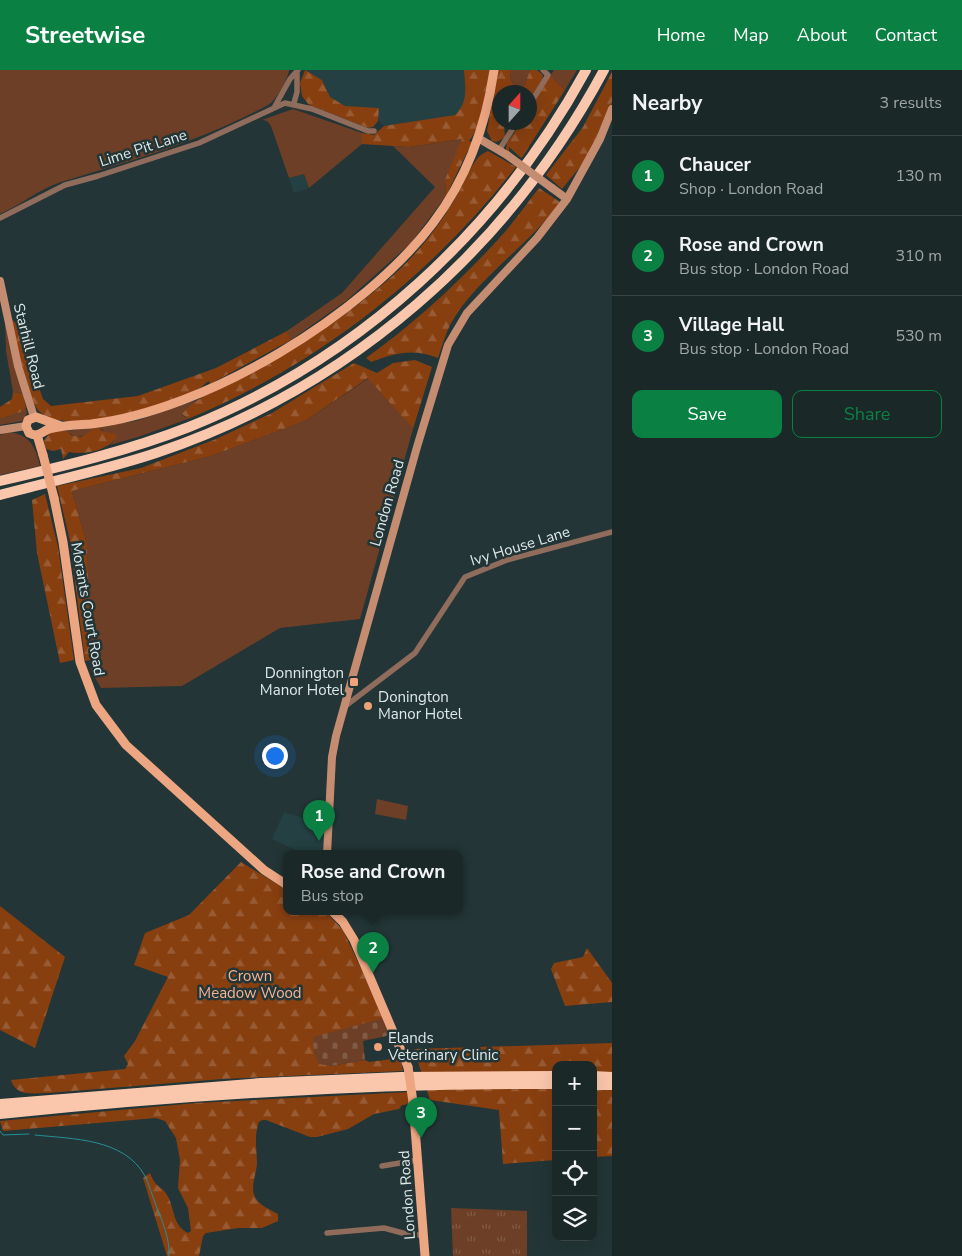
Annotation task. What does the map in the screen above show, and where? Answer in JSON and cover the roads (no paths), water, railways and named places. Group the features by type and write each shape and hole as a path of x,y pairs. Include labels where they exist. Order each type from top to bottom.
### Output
{"highway":[{"path":"0,481 111,453 190,426 268,389 338,346 425,278 482,220 539,147 586,70"},
{"path":"0,494 135,459 194,438 283,397 354,354 425,298 465,260 503,219 554,153 604,70"},
{"path":"0,1104 261,1083 401,1077 552,1076"},
{"path":"597,1076 612,1076"},
{"path":"0,1114 284,1091 404,1086 552,1084"},
{"path":"597,1085 612,1085"}],"main road":[{"path":"61,426 37,418 28,420 26,426 29,433 40,434 61,426 121,419 173,404 246,370 330,318 385,276 417,244 448,201 478,138 486,115 494,70"},
{"path":"37,418 44,426 40,434"},
{"name":"Morants Court Road","path":"40,434 63,542 80,662 89,690 104,718 126,745 264,870 283,882"},
{"name":"London Road","path":"336,915 343,922 354,940 408,1067 413,1102 425,1256"}],"street":[{"path":"537,93 548,75 543,70"},
{"path":"297,71 297,92 294,104 368,131 374,131"},
{"path":"275,107 290,79 297,71"},
{"name":"Lime Pit Lane","path":"0,218 65,184 98,176 199,143 275,107 285,103 294,104"},
{"name":"London Road","path":"327,850 332,757 344,707 417,447 448,345 467,314 537,238 567,199 600,140 612,109"},
{"path":"499,150 513,130"},
{"path":"478,138 507,155 567,199"},
{"name":"Starhill Road","path":"0,281 18,366 37,418"},
{"path":"0,430 26,426"},
{"name":"Ivy House Lane","path":"344,707 415,653 465,577 507,560 612,532"},
{"path":"382,1166 418,1160"},
{"path":"327,1233 384,1228 410,1235 423,1235"}],"waterway":[{"path":"0,1131 3,1135 29,1134"},
{"path":"35,1135 81,1140 111,1147 136,1163 145,1176 163,1223 167,1236 169,1256"}],"place":[{"name":"Donnington Manor Hotel","path":"354,682"},
{"name":"Donington Manor Hotel","path":"368,706"},
{"name":"Chaucer","path":"319,841"},
{"name":"Rose and Crown","path":"373,973"},
{"name":"Elands Veterinary Clinic","path":"378,1047"},
{"name":"Village Hall","path":"421,1138"}],"park label":[{"name":"Crown Meadow Wood","path":"250,984"}]}
